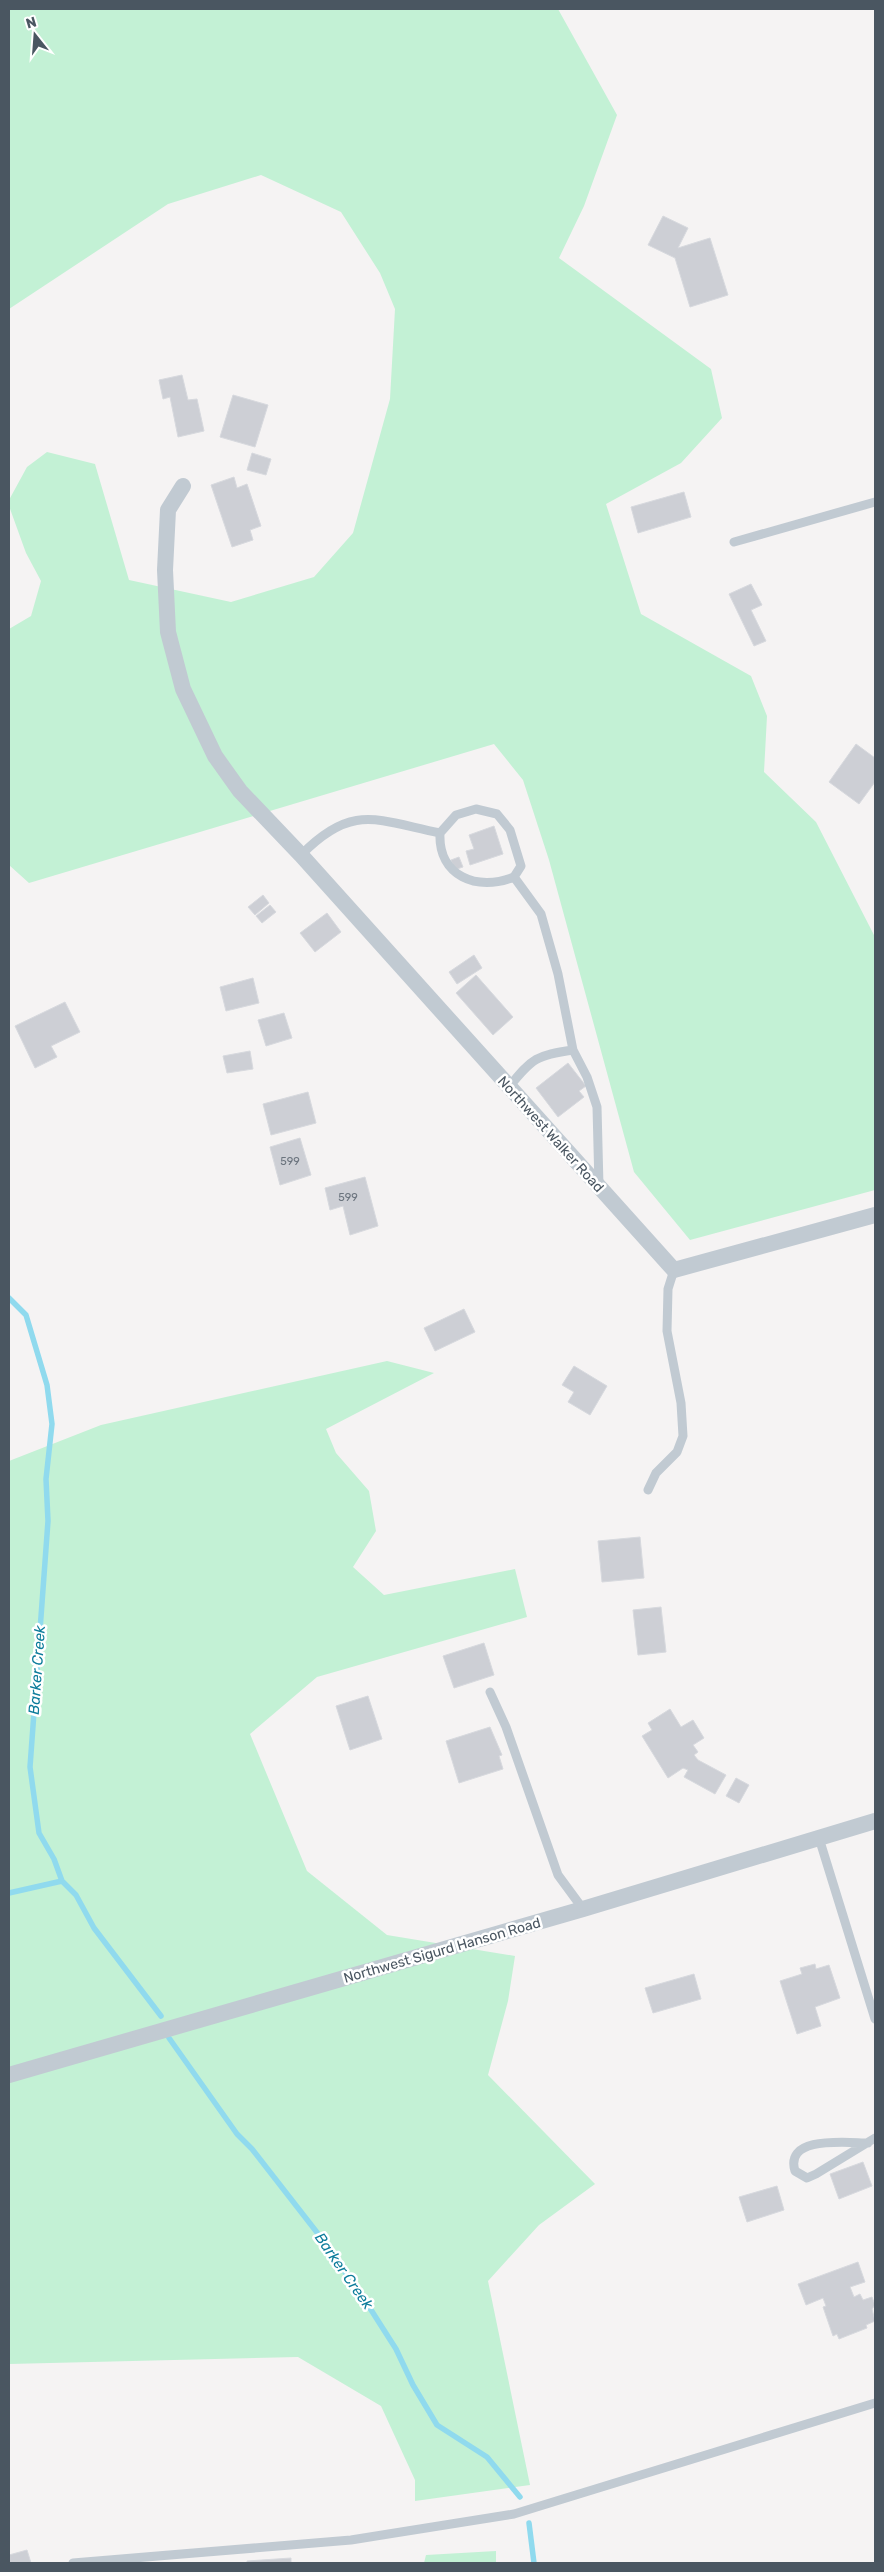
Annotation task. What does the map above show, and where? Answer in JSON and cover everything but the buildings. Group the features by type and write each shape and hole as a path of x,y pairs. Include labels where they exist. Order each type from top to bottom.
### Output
{"street":[{"name":"Northwest Walker Road","path":"183,486 168,510 166,570 168,632 183,689 215,756 240,791 287,843 301,855 674,1270"},
{"path":"674,1270 875,1215"},
{"name":"Northwest Sigurd Hanson Road","path":"9,2075 583,1909 875,1821"}],"lane":[{"path":"734,542 875,502"},
{"path":"476,808 497,814 510,830 521,866 514,877 501,882 466,879 453,871 443,860 439,846 440,833 456,815 476,808"},
{"path":"301,855 321,835 338,825 358,819 383,821 440,833"},
{"path":"514,877 541,914 558,974 573,1050 587,1077 597,1107 599,1187"},
{"path":"509,1087 526,1067 543,1054 573,1050"},
{"path":"648,1490 656,1473 677,1452 683,1436 681,1403 667,1331 668,1289 674,1270"},
{"path":"490,1692 506,1727 558,1875 583,1909"},
{"path":"819,1838 875,2019"},
{"path":"871,2140 807,2178 795,2171 793,2165 796,2157 804,2148 814,2144 871,2140"},
{"path":"73,2563 351,2540 412,2532 514,2514 875,2403"}],"green space":[{"path":"9,9 558,9 617,115 584,206 559,258 711,369 722,418 681,463 606,504 641,614 751,676 767,716 764,772 816,822 875,937 875,1190 690,1240 634,1172 549,860 523,780 494,744 29,883 9,865 9,629 31,616 41,581 26,553 9,506 9,500 27,467 47,452 95,464 129,580 231,602 314,577 353,533 390,399 395,309 380,273 341,212 261,175 168,204 9,309"},
{"path":"387,1361 434,1373 326,1429 336,1453 369,1491 376,1531 353,1567 384,1595 515,1569 527,1617 317,1677 250,1734 307,1871 387,1935 515,1956 508,2001 488,2075 595,2184 539,2225 488,2281 530,2485 415,2501 415,2480 381,2406 298,2357 9,2364 9,1461 101,1425"},
{"path":"496,2551 496,2563 424,2563 426,2555"}],"waterway":[{"name":"Barker Creek","path":"9,1298 26,1315 47,1385 52,1424 46,1479 48,1521 30,1767 39,1833 54,1859 62,1881 76,1895 94,1928 161,2016"},
{"path":"9,1893 62,1881"},
{"name":"Barker Creek","path":"169,2038 237,2134 252,2149 340,2262 354,2290 366,2302 396,2349 413,2385 437,2425 487,2457 520,2497"},
{"name":"Barker Creek","path":"529,2523 534,2563"}]}
